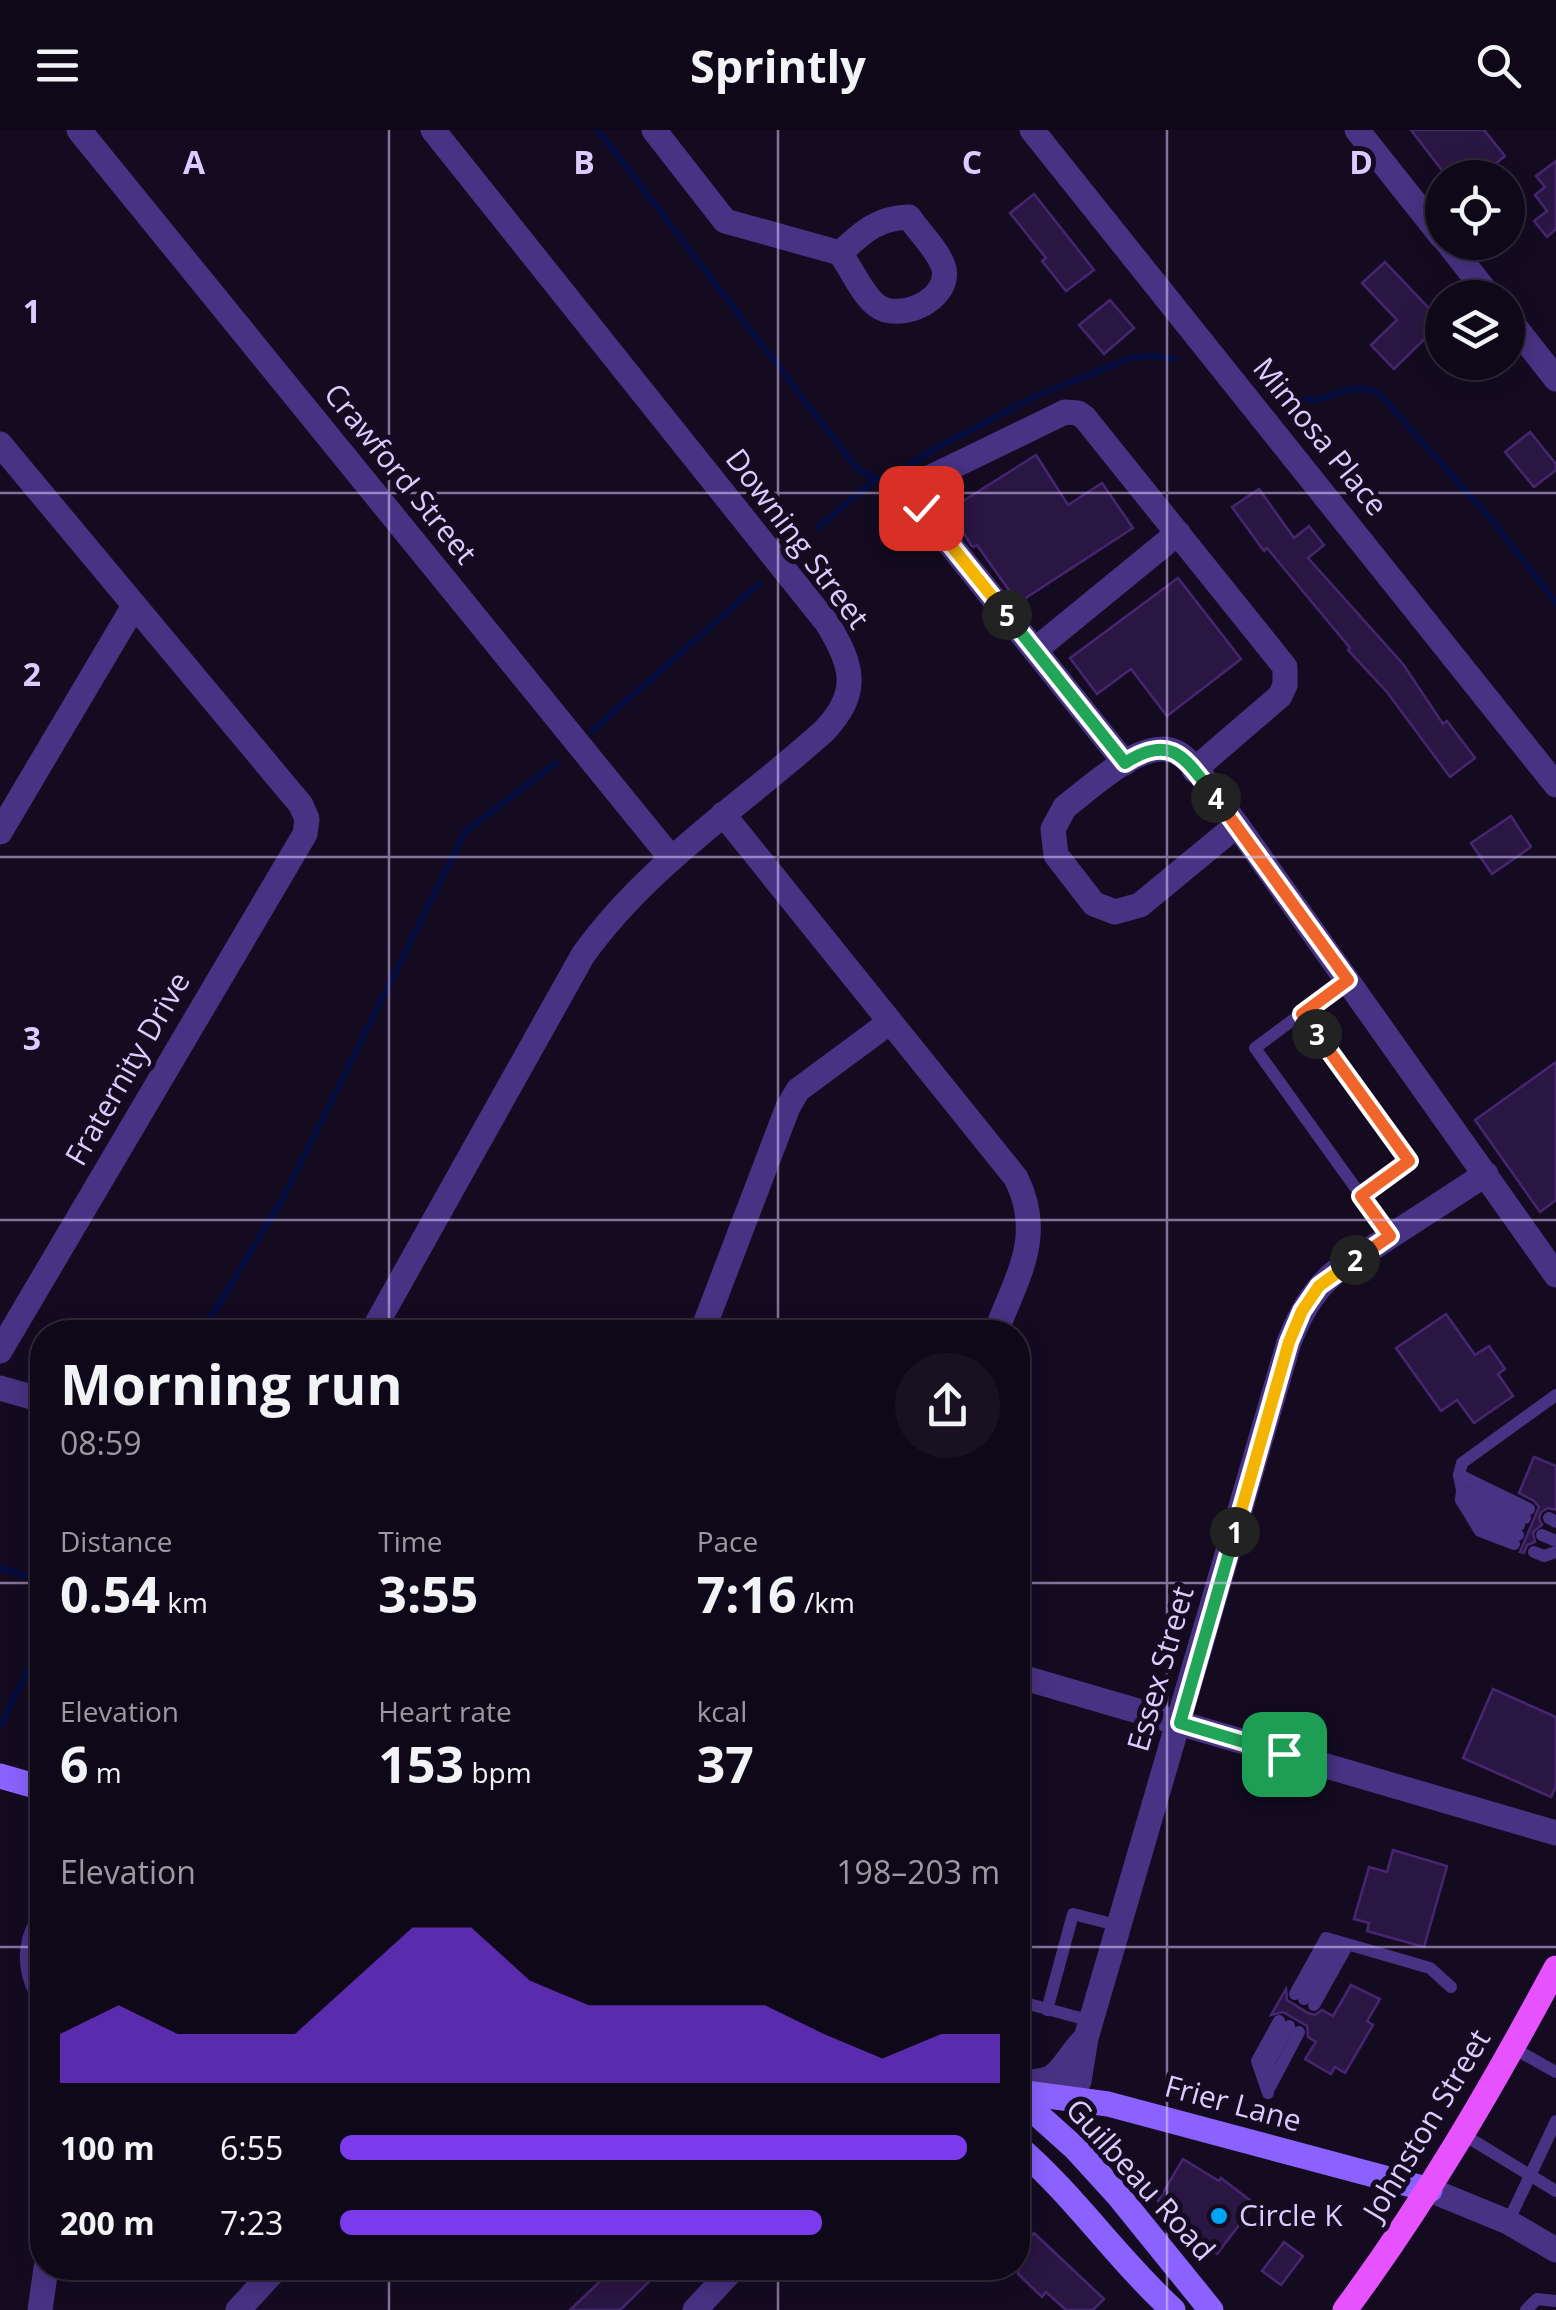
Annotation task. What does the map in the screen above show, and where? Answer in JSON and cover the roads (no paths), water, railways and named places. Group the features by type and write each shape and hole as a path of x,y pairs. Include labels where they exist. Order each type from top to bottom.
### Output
{"main road":[{"name":"Johnston Street","path":"1345,2310 1430,2190 1555,1971"}],"street":[{"name":"Crawford Street","path":"79,130 670,858"},
{"name":"Downing Street","path":"433,130 827,623 842,648 849,694 840,714 724,814"},
{"path":"654,130 725,221 840,253"},
{"name":"Mimosa Place","path":"1032,130 1556,784"},
{"path":"1357,130 1425,215"},
{"path":"1461,260 1477,280"},
{"path":"1525,340 1556,379"},
{"path":"1125,763 921,508 920,496 931,477 1057,414 1071,412 1085,418 1281,660 1286,679 1280,696 1194,770"},
{"path":"0,444 134,606 0,832"},
{"path":"1035,650 1178,533"},
{"name":"Fraternity Drive","path":"0,1351 304,834 307,819 301,806 134,606"},
{"path":"1237,826 1140,905 1128,910 1104,910 1094,904 1056,855 1053,829 1064,807 1144,750 1164,748 1177,752 1237,826 1556,1275"},
{"path":"379,1320 583,955 632,894 724,814 1009,1168 1026,1198 1031,1225 1028,1241 1000,1320"},
{"path":"707,1320 788,1107 798,1090 890,1022"},
{"name":"Essex Street","path":"1061,2097 1079,2081 1089,2029 1289,1342 1302,1311 1319,1286 1486,1174"},
{"path":"0,1388 30,1397"},
{"path":"1030,1679 1556,1834"},
{"path":"0,1776 30,1785"},
{"name":"Essex Street","path":"1030,2082 1051,2077 1065,2068 1089,2029"},
{"name":"Frier Lane","path":"1030,2095 1108,2104 1430,2190"},
{"name":"Guilbeau Road","path":"1030,2106 1096,2172 1211,2310"},
{"name":"Guilbeau Road","path":"1030,2158 1062,2188 1117,2255 1173,2310"},
{"path":"1430,2190 1508,2222 1556,2250"},
{"path":"1117,2255 1146,2310"},
{"path":"40,2310 44,2280"},
{"path":"238,2310 266,2280"},
{"path":"695,2310 723,2280"}],"lane":[{"path":"1348,980 1255,1048 1390,1236"},
{"path":"1302,1014 1409,1161 1361,1196"},
{"path":"1521,1526 1471,1516 1459,1475 1462,1464 1556,1396"},
{"path":"1459,1475 1521,1526"},
{"path":"1462,1495 1521,1526"},
{"path":"1546,1533 1556,1541"},
{"path":"1546,1533 1544,1556 1556,1551"},
{"path":"1047,2010 1074,1914 1120,1926"},
{"path":"1341,1945 1304,1999 1326,1938 1430,1968 1451,1987"},
{"path":"1030,2005 1089,2029"},
{"path":"1269,2064 1268,2093 1269,2064 1289,2026 1269,2064"},
{"path":"1513,2048 1553,2068"},
{"path":"1508,2222 1529,2176 1546,2159 1556,2121"},
{"path":"1464,2135 1556,2191"},
{"path":"1526,2310 1537,2299 1556,2301"}],"waterway":[{"path":"598,130 850,460 876,479"},
{"path":"818,527 876,479 902,471 932,450 1036,396 1130,358 1175,359"},
{"path":"1264,389 1305,400 1356,389 1379,393 1495,524 1556,603"},
{"path":"592,731 759,584"},
{"path":"209,1320 283,1198 465,832 557,762"},
{"path":"0,1568 30,1577"},
{"path":"0,1727 30,1666"}],"place":[{"name":"Circle K","path":"1219,2216"}]}
